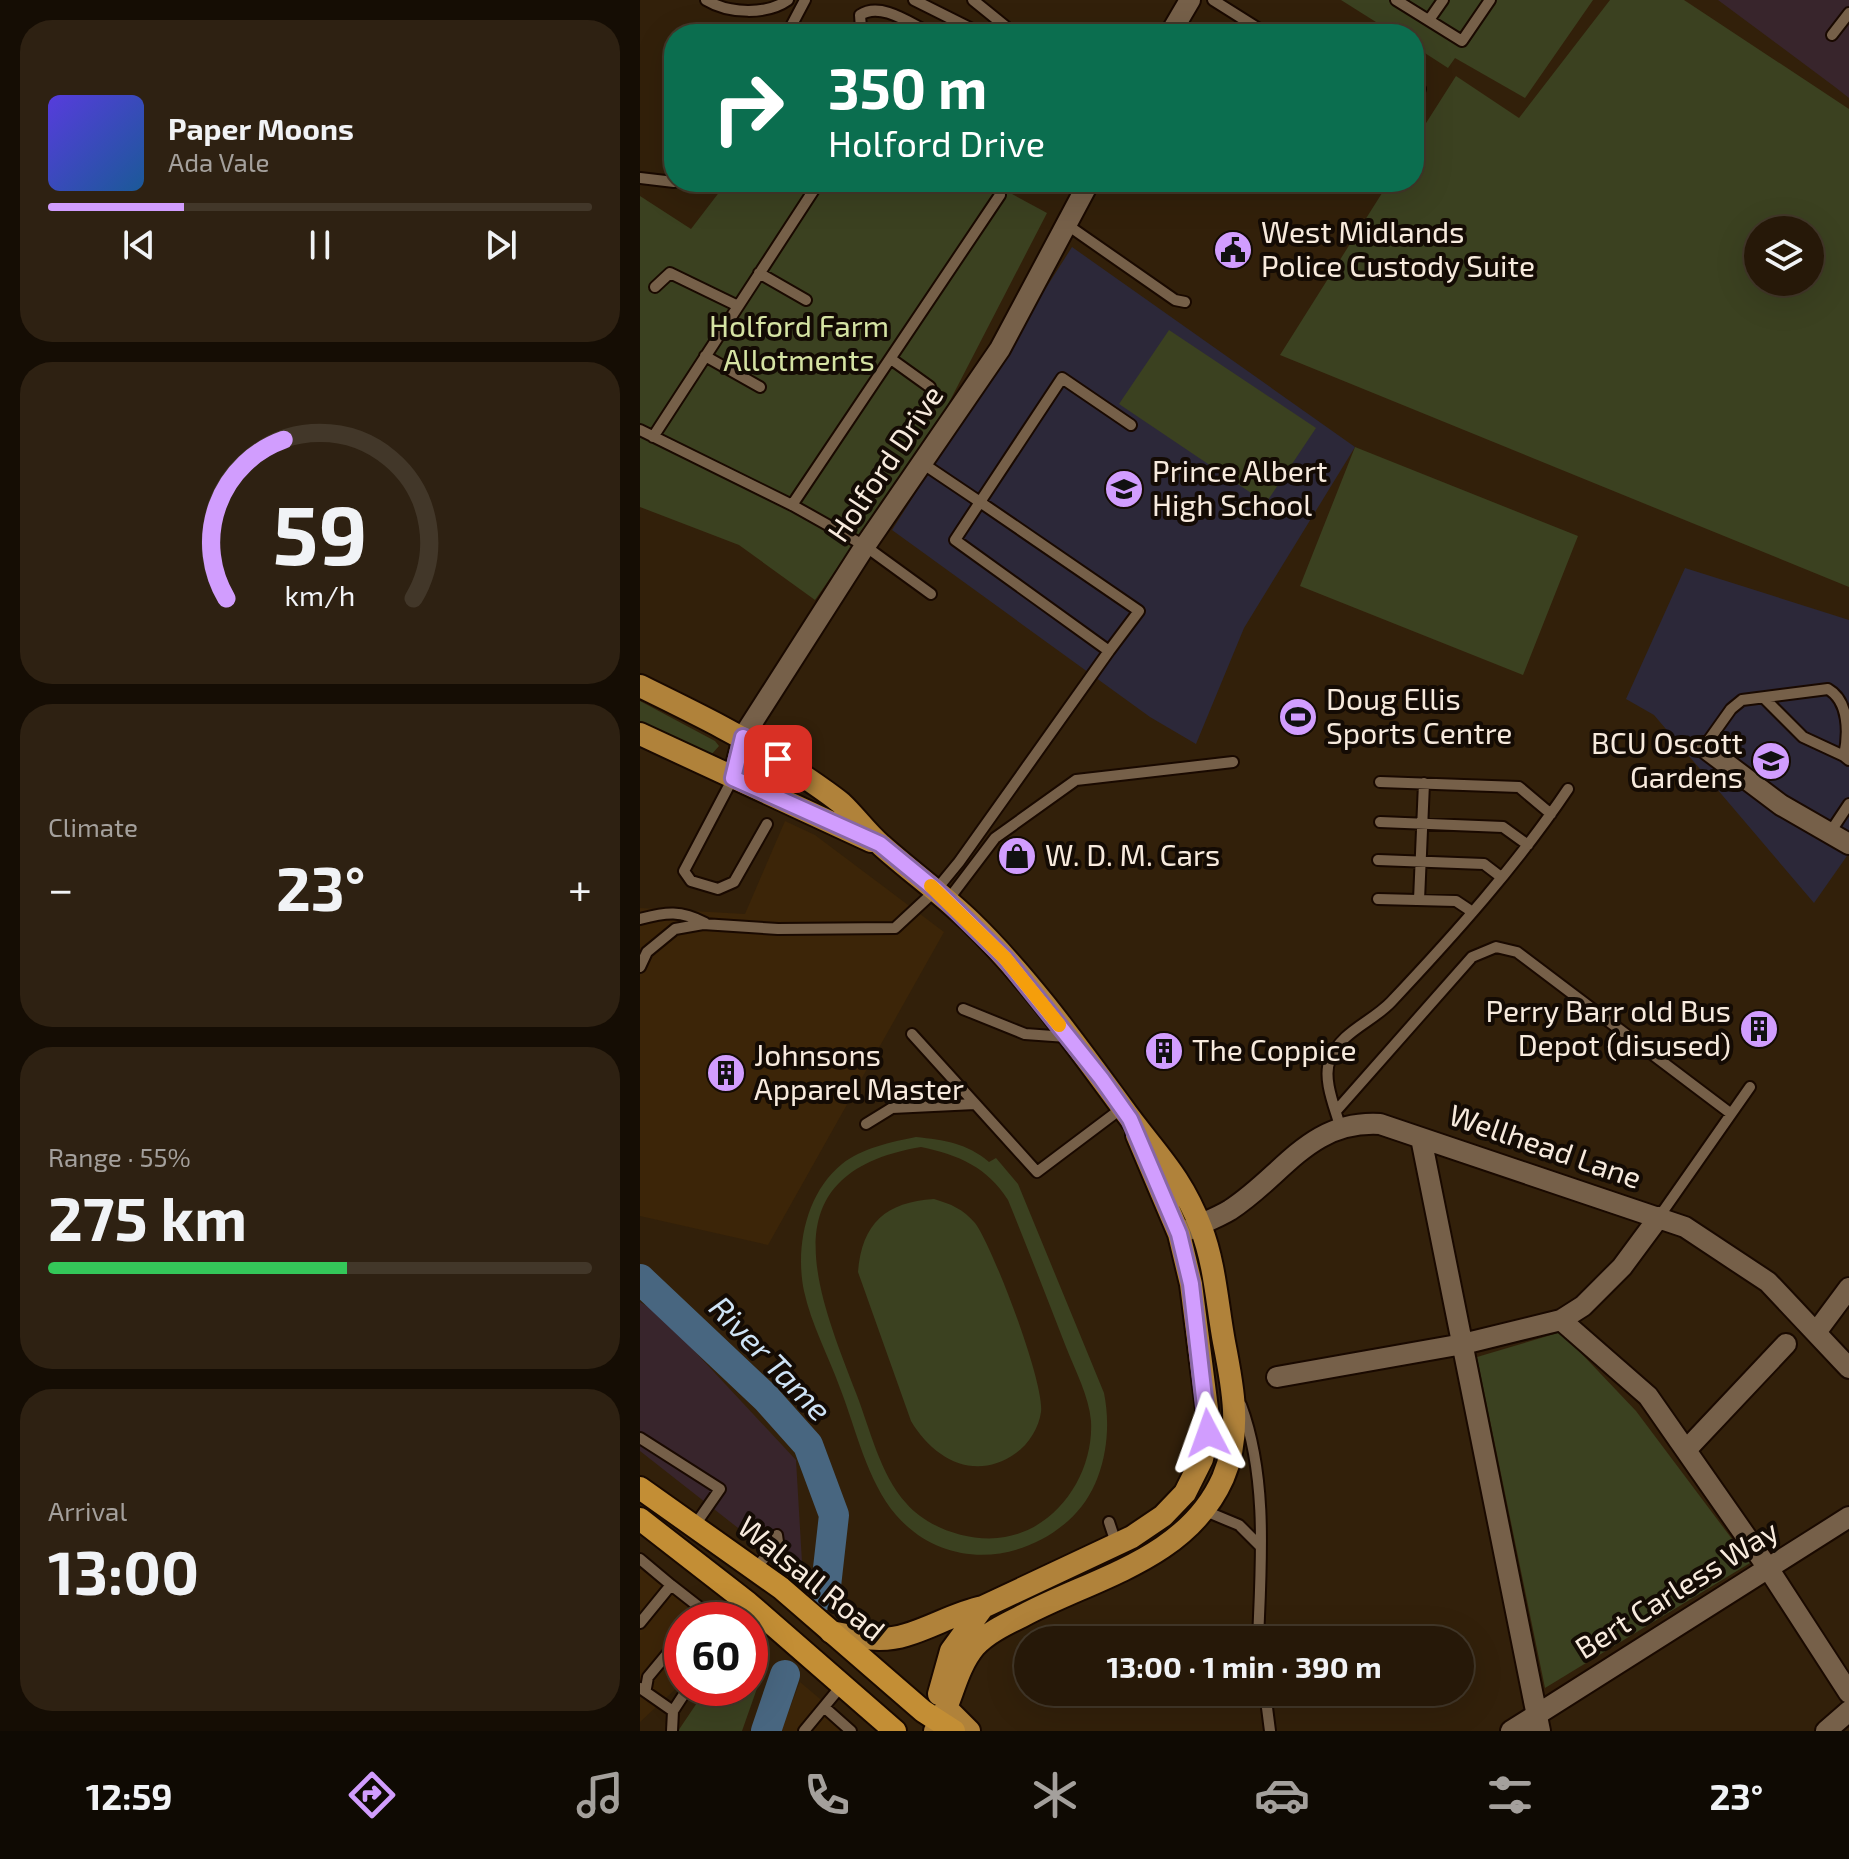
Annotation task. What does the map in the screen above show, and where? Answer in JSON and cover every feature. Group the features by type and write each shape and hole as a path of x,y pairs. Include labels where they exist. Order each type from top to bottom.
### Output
{"highway":[{"name":"Walsall Road","path":"640,1488 755,1569 944,1725"},
{"name":"Walsall Road","path":"640,1519 747,1602"},
{"name":"Walsall Road","path":"768,1620 895,1731"}],"main road":[{"path":"640,686 743,737 841,804 880,844 942,895 1005,958 1173,1169 1208,1246 1232,1380 1233,1443 1224,1476 1205,1509 1166,1547 1140,1563 1072,1591 991,1633 976,1646 967,1660 944,1725"},
{"path":"640,734 880,844"},
{"path":"831,1632 886,1639 906,1635 961,1611 983,1607 1124,1540 1163,1516 1185,1493 1202,1459 1208,1433 1191,1284 1179,1234 1126,1113"},
{"path":"944,1725 939,1692 945,1667 951,1651 983,1607"},
{"path":"944,1725 969,1731"}],"street":[{"path":"1176,24 1190,0"},
{"name":"Holford Drive","path":"733,778 743,737 865,546 1000,349 1084,192"},
{"path":"1704,747 1781,805 1849,844"},
{"name":"Wellhead Lane","path":"1179,1234 1230,1210 1338,1118 1380,1124 1685,1227 1741,1260 1768,1282 1849,1368"},
{"path":"1421,1138 1539,1722"},
{"path":"1277,1377 1463,1344 1561,1320 1583,1306 1622,1267 1659,1217"},
{"path":"1817,1331 1849,1288"},
{"path":"1561,1320 1648,1396 1768,1568 1849,1693"},
{"path":"1687,1449 1786,1344"},
{"name":"Bert Carless Way","path":"1511,1731 1539,1722 1849,1517"},
{"path":"1826,1731 1849,1711"}],"lane":[{"path":"706,0 774,10 788,0"},
{"path":"792,24 805,0"},
{"path":"914,0 962,24"},
{"path":"973,0 1003,24"},
{"path":"1213,0 1251,24"},
{"path":"1396,0 1462,41 1490,0"},
{"path":"1429,20 1443,0"},
{"path":"861,24 860,15 869,9 881,9 912,24"},
{"path":"1832,35 1849,13"},
{"path":"640,178 664,181"},
{"path":"653,437 736,305 812,192"},
{"path":"792,505 1000,195"},
{"path":"1066,224 1175,300 1185,302"},
{"path":"655,287 670,273 736,305"},
{"path":"759,273 806,300"},
{"path":"705,356 760,387"},
{"path":"891,359 930,387"},
{"path":"1109,651 955,540 1062,378 1131,425"},
{"path":"640,430 792,505 865,546 931,594"},
{"path":"922,463 1139,611 942,895"},
{"path":"1704,747 1736,704 1764,698 1816,689 1836,693 1848,722 1846,758 1803,737 1764,698"},
{"path":"640,967 647,952 675,929 706,924 895,928 942,895 995,838 1076,780 1233,762 1196,767"},
{"path":"733,778 684,871 691,881 718,889 734,882 767,824"},
{"path":"1380,782 1519,787 1551,814"},
{"path":"1419,900 1424,783"},
{"path":"1338,1118 1328,1063 1338,1045 1389,1005 1528,845 1568,789"},
{"path":"1829,834 1849,804"},
{"path":"1380,822 1503,827 1528,845"},
{"path":"1378,860 1484,864 1501,877"},
{"path":"1378,899 1456,901 1471,911"},
{"path":"640,919 672,911 686,913 706,924"},
{"path":"1338,1118 1472,957 1496,947 1517,952 1730,1113"},
{"path":"963,1009 1025,1034 1069,1037"},
{"path":"912,1034 1037,1172 1126,1113"},
{"path":"1659,1217 1750,1087"},
{"path":"866,1124 892,1108 975,1104"},
{"path":"1232,1380 1249,1425 1262,1533 1258,1626"},
{"path":"640,1438 720,1489 695,1525"},
{"path":"1109,1522 1124,1540 1163,1535 1205,1509 1239,1525 1260,1546"},
{"path":"755,1569 778,1542 777,1535"},
{"path":"640,1559 693,1602"},
{"path":"640,1623 671,1585"},
{"path":"664,1658 643,1688 673,1711"},
{"path":"804,1731 842,1685"},
{"path":"672,1731 676,1706"},
{"path":"1267,1706 1270,1731"},
{"path":"824,1707 851,1731"}],"shaded area":[{"path":"1718,0 1849,0 1849,98 1835,87"},
{"name":"Prince Albert High School","path":"1072,247 1355,447 1244,628 1196,744 1150,717 892,530"},
{"name":"BCU Oscott Gardens","path":"1685,568 1849,620 1849,853 1814,903 1654,715 1626,699"},
{"path":"785,821 815,835 944,932 768,1245 640,1216 640,908 745,914"},
{"path":"640,1302 660,1314 796,1460 803,1579 640,1451"},
{"path":"640,1552 702,1602 664,1602 664,1700 640,1722"},
{"path":"800,1682 858,1731 781,1731"}],"green space":[{"path":"1341,0 1593,0 1525,98 1455,58 1448,68 1424,52 1424,24 1379,24"},
{"path":"1610,0 1684,0 1849,109 1849,587 1280,355 1383,192 1424,192 1424,126 1456,76 1519,118"},
{"name":"Holford Farm Allotments","path":"719,192 1008,192 1047,213 940,420 815,600 739,545 640,507 640,196 691,229"},
{"path":"1169,330 1316,428 1266,503 1119,404"},
{"path":"1355,447 1578,536 1523,675 1300,586"},
{"path":"640,701 719,746 711,755 640,723"},
{"path":"916,1137 964,1147 989,1162 996,1158 1018,1184 1104,1393 1106,1445 1090,1495 1068,1521 1048,1536 1004,1553 981,1555 936,1545 915,1533 896,1515 870,1471 804,1291 801,1257 806,1222 830,1176 858,1154","holes":["921,1147 971,1164 991,1179 1008,1200 1090,1412 1090,1441 1086,1460 1069,1495 1041,1522 1024,1532 1005,1537 965,1536 938,1527 915,1512 897,1491 882,1465 871,1436 828,1315 819,1277 816,1242 822,1209 840,1182 872,1161"]},
{"path":"934,1199 966,1214 983,1237 1027,1346 1040,1397 1040,1418 1029,1440 1016,1453 986,1466 971,1466 944,1456 920,1435 911,1421 858,1272 865,1240 880,1218 902,1205"},
{"path":"1561,1332 1636,1411 1750,1563 1545,1688 1477,1357"},
{"path":"695,1706 751,1706 742,1731 678,1731"}],"waterway":[{"name":"River Tame","path":"640,1279 766,1398 808,1445 834,1515 825,1595"},
{"name":"River Tame","path":"766,1731 785,1675"}],"slow traffic":[{"path":"931,886 972,922 1059,1025"}],"place":[{"name":"West Midlands Police Custody Suite","path":"1233,250"},
{"name":"Prince Albert High School","path":"1124,489"},
{"name":"Doug Ellis Sports Centre","path":"1298,717"},
{"name":"BCU Oscott Gardens","path":"1771,761"},
{"name":"W. D. M. Cars","path":"1017,856"},
{"name":"Perry Barr old Bus Depot (disused)","path":"1759,1029"},
{"name":"The Coppice","path":"1164,1051"},
{"name":"Johnsons Apparel Master","path":"726,1073"}],"route":[{"path":"778,759 743,737 733,778 816,818 880,844 936,890 972,922 1005,958 1130,1119 1179,1234 1191,1284 1208,1433"}]}
